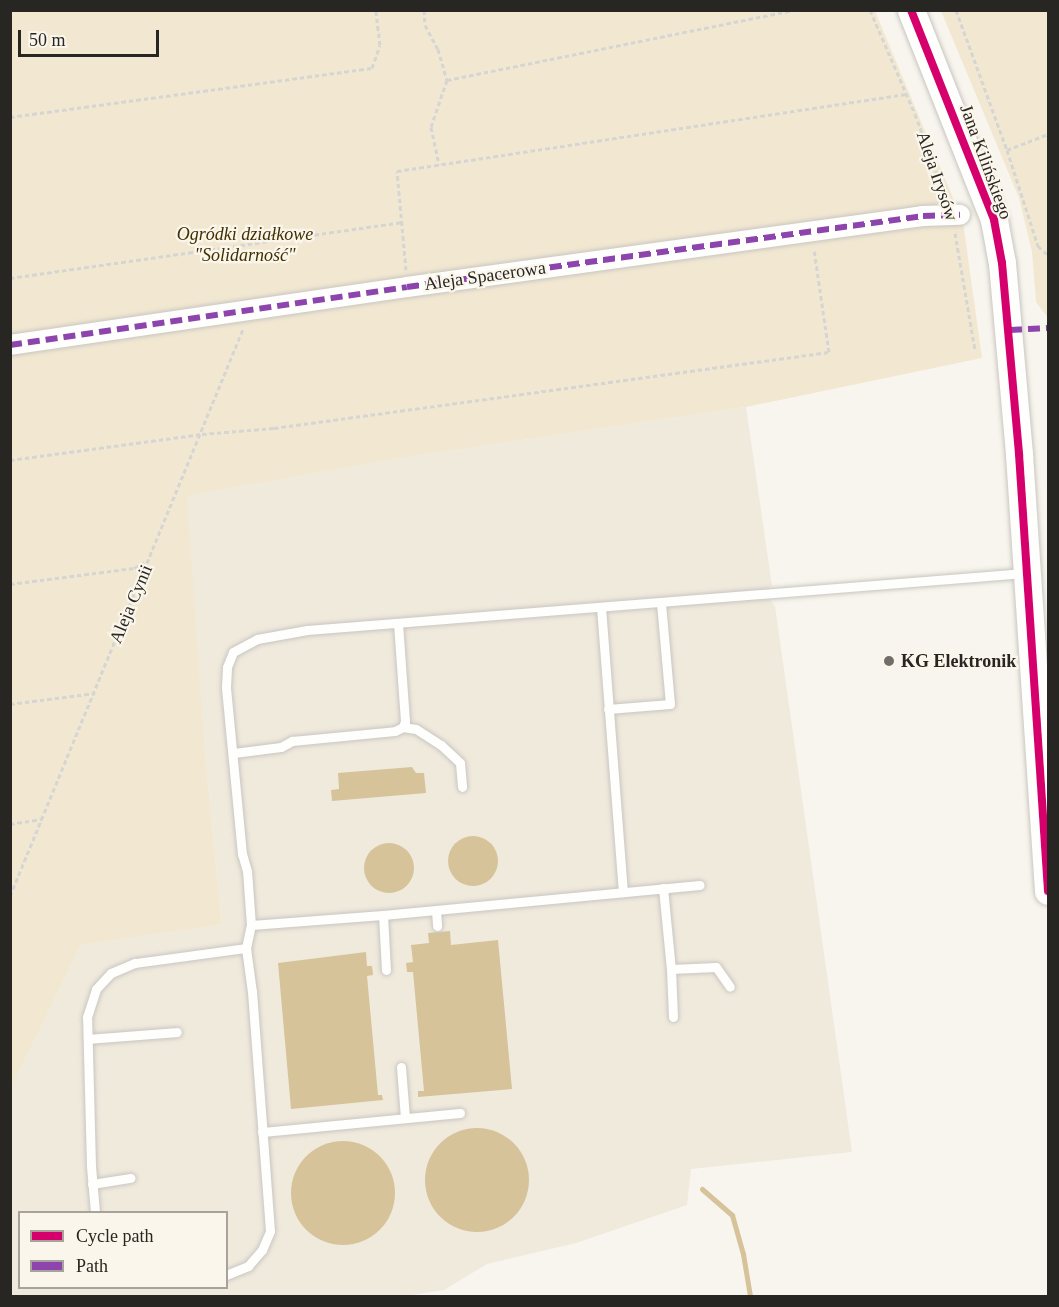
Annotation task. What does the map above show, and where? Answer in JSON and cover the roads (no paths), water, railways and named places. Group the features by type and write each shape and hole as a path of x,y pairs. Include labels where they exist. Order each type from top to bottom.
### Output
{"street":[{"name":"Jana Kilińskiego","path":"911,10 970,211 1002,263 1010,330 1048,891"},
{"name":"Aleja Spacerowa","path":"10,345 407,287 970,211"}],"lane":[{"path":"228,1274 248,1266 262,1250 270,1231 252,993 246,948 251,925 226,687 227,667 233,652 257,639 307,630 1027,572"},
{"path":"608,709 670,704 661,603"},
{"path":"601,607 623,892"},
{"path":"398,624 405,721 402,728"},
{"path":"234,753 281,747 292,741 395,731 402,728 416,729 441,745 460,763 462,787"},
{"path":"251,925 700,885"},
{"path":"663,888 673,1017"},
{"path":"436,910 437,926"},
{"path":"382,915 386,970"},
{"path":"95,1211 87,1017 96,989 111,973 135,963 246,948"},
{"path":"670,969 716,967 730,987"},
{"path":"88,1039 177,1032"},
{"path":"401,1067 405,1118"},
{"path":"262,1132 460,1113"},
{"path":"93,1184 131,1178"}],"waterway":[{"path":"702,1189 732,1215 743,1254 750,1296"}],"place":[{"name":"KG Elektronik","path":"889,661"}],"park label":[{"name":"Ogródki działkowe \"Solidarność\"","path":"245,245"}]}
